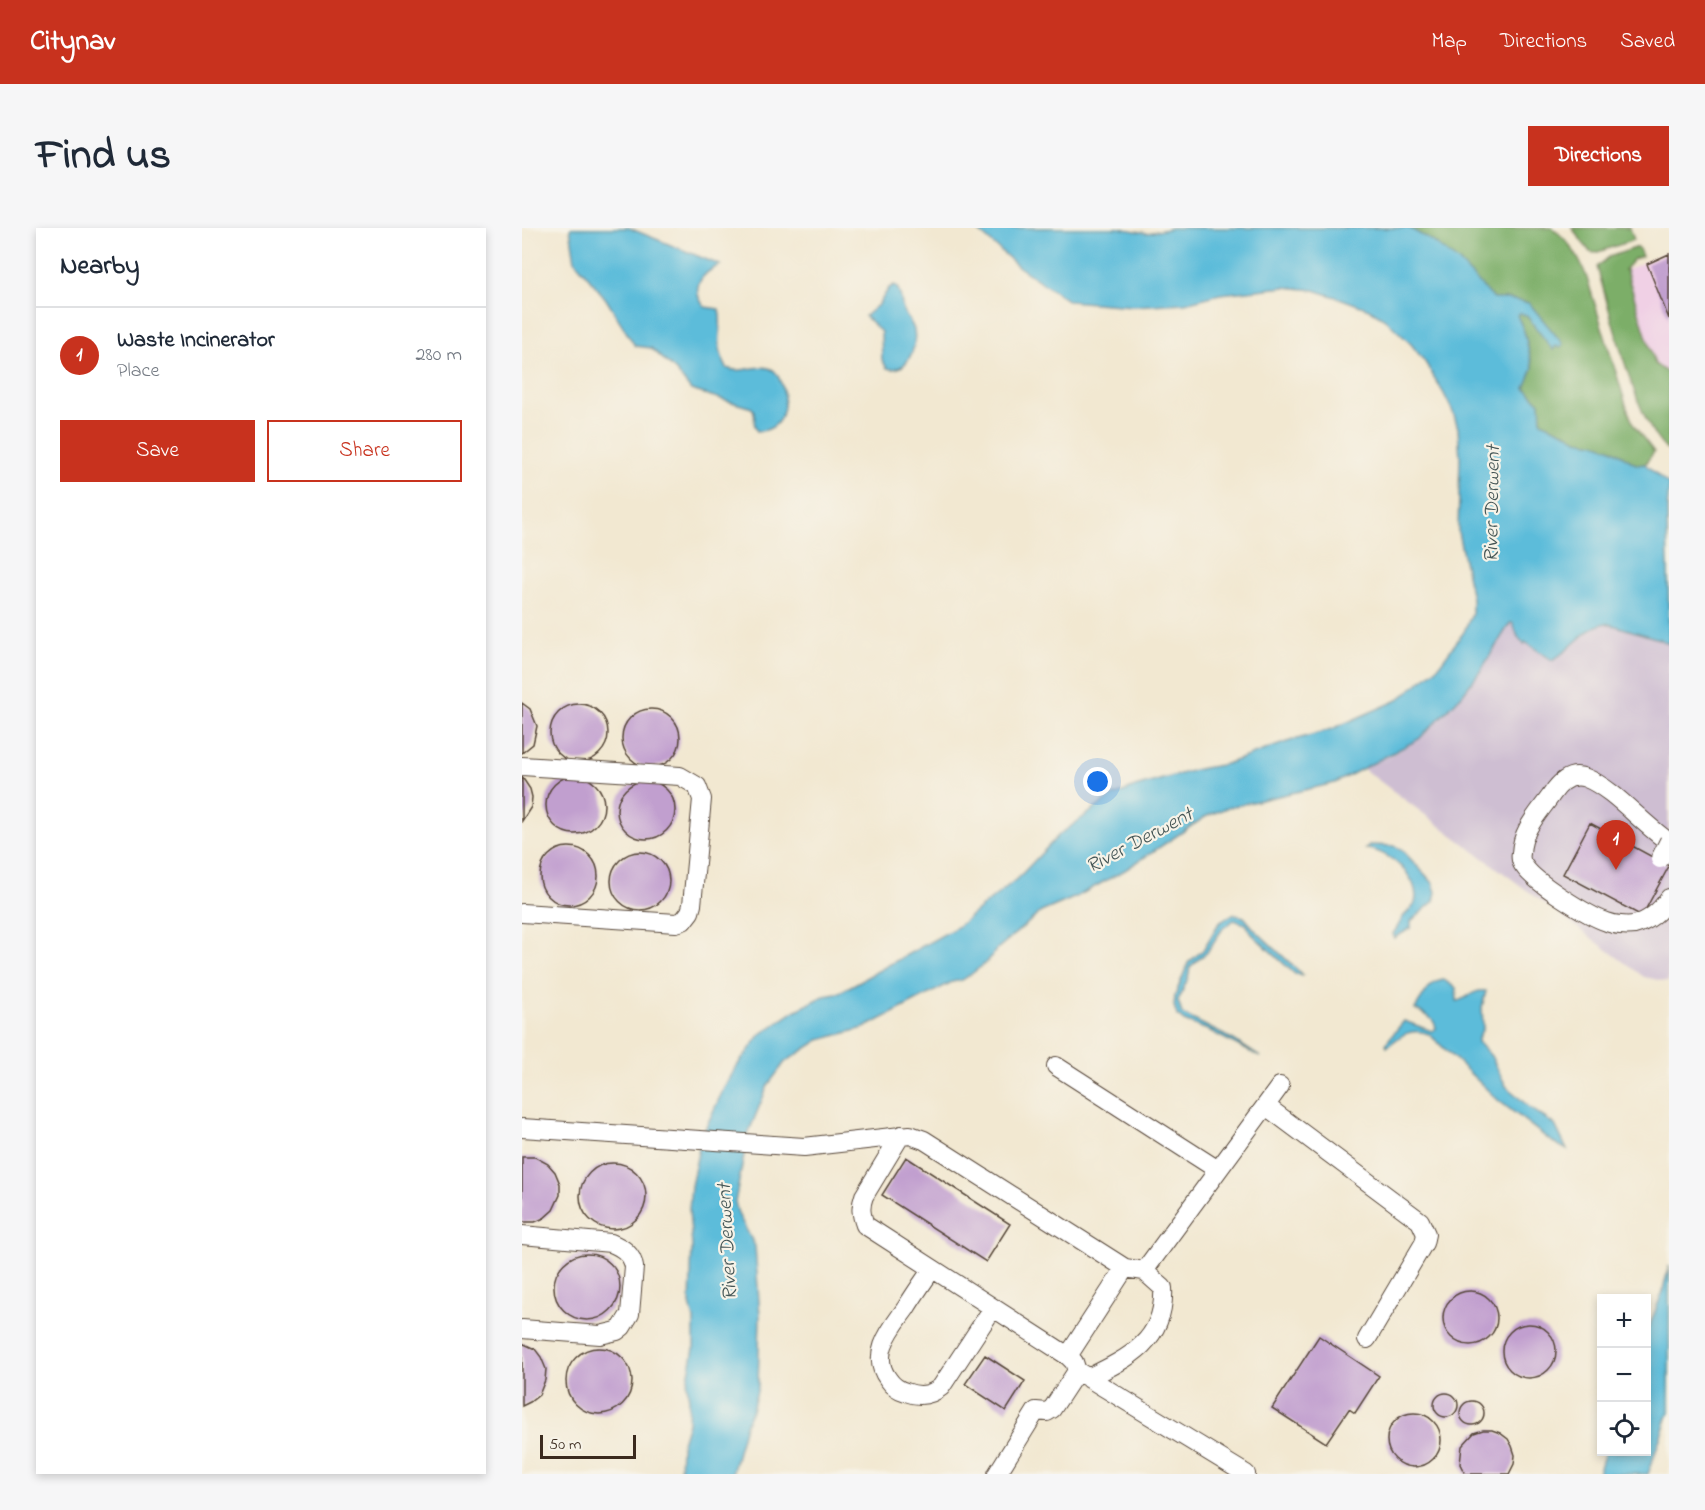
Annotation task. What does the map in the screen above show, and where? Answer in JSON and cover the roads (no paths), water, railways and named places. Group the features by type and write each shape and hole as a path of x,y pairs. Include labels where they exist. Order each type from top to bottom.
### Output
{"lane":[{"path":"522,766 680,777 698,786 702,799 692,905 683,921 676,923 522,913"},
{"path":"1660,859 1669,841 1603,788 1586,778 1577,776 1566,778 1527,827 1521,852 1523,866 1538,880 1586,912 1608,923 1634,925 1650,918 1669,898"},
{"path":"1056,1066 1218,1170"},
{"path":"1144,1271 1280,1086"},
{"path":"1266,1106 1420,1221 1425,1234 1424,1243 1367,1339"},
{"path":"522,1128 774,1143 804,1147 901,1135 910,1135 924,1140 1125,1268 1144,1271 1163,1288 1164,1304 1160,1319 1141,1347 1125,1360 1078,1369"},
{"path":"901,1135 864,1196 861,1215 865,1225 993,1308 1078,1369 1246,1474"},
{"path":"522,1235 611,1243 628,1253 633,1259 634,1267 630,1314 617,1331 600,1335 522,1329"},
{"path":"997,1474 1036,1411 1047,1412 1052,1409 1078,1369 1125,1268"},
{"path":"932,1269 889,1333 881,1352 880,1362 884,1374 902,1391 923,1395 933,1393 940,1387 993,1308"}],"water":[{"path":"570,228 629,228 720,265 707,272 699,282 700,300 705,307 719,309 720,345 727,368 738,370 762,367 773,370 778,375 784,402 777,422 772,427 757,431 752,408 691,390 676,371 651,348 635,346 606,299 575,261"},
{"name":"River Derwent","path":"975,228 1119,228 1147,233 1172,228 1409,228 1432,241 1459,262 1494,299 1529,303 1563,344 1560,348 1556,346 1553,350 1527,316 1521,313 1517,315 1524,331 1533,368 1525,388 1540,403 1541,422 1577,440 1612,449 1637,465 1645,464 1669,485 1667,510 1669,644 1606,623 1590,629 1566,651 1552,660 1525,642 1524,644 1518,637 1513,623 1510,623 1481,670 1462,695 1419,739 1335,783 1226,808 1205,817 1125,870 1076,897 1041,912 997,949 987,962 962,980 952,982 864,1028 819,1040 785,1062 768,1085 748,1134 735,1202 738,1214 755,1246 760,1316 758,1387 732,1474 680,1474 681,1446 688,1423 687,1383 694,1349 694,1320 690,1304 691,1186 701,1138 724,1088 761,1034 795,1011 824,996 836,994 957,927 1019,877 1059,835 1111,797 1135,787 1198,769 1226,764 1332,729 1398,700 1438,667 1464,632 1472,613 1472,598 1458,532 1460,458 1458,428 1443,392 1425,362 1411,344 1385,319 1369,309 1314,290 1284,287 1220,294 1185,303 1133,306 1069,301 1019,267"},
{"path":"894,285 899,293 903,310 913,327 915,337 910,358 906,363 894,369 887,368 882,360 881,332 865,316 879,304 889,288"},
{"path":"1369,845 1394,846 1401,849 1433,883 1436,892 1434,901 1411,921 1411,928 1394,938 1393,934 1403,917 1415,903 1416,894 1408,875 1401,867 1383,854 1365,849"},
{"path":"1233,914 1244,917 1303,975 1295,974 1252,934 1246,924 1234,920 1223,928 1207,952 1190,967 1178,1001 1182,1014 1232,1039 1260,1057 1210,1031 1184,1021 1177,1015 1174,1006 1175,996 1188,963 1203,950 1219,923"},
{"path":"1444,980 1456,988 1457,1001 1478,991 1486,991 1482,1007 1483,1028 1478,1042 1491,1056 1506,1086 1529,1107 1555,1125 1567,1150 1551,1141 1498,1100 1429,1034 1417,1031 1406,1033 1387,1047 1386,1043 1404,1021 1432,1031 1436,1028 1431,1018 1415,1009 1430,987"},
{"path":"1669,1266 1669,1412 1648,1474 1598,1474 1604,1456 1651,1456 1651,1322"}],"place":[{"name":"Waste Incinerator","path":"1616,870"}]}
